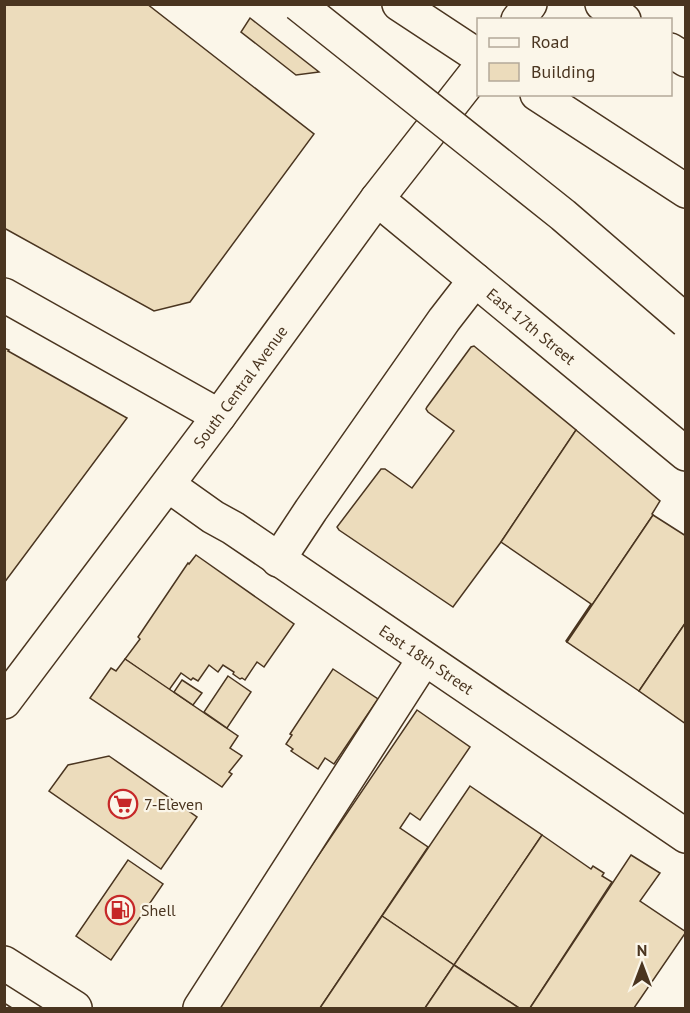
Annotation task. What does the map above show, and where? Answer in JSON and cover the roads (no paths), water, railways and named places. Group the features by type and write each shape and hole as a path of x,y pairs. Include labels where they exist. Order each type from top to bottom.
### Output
{"main road":[{"path":"298,4 563,214 686,321"},
{"path":"399,4 477,55"},
{"path":"520,18 530,4"},
{"path":"602,4 621,18"},
{"path":"672,51 686,60"},
{"name":"South Central Avenue","path":"4,702 168,485 377,199 477,71"},
{"path":"540,96 686,191"},
{"name":"East 17th Street","path":"377,199 686,454"},
{"path":"278,560 444,320 475,280"},
{"path":"4,295 219,416"},
{"name":"East 18th Street","path":"168,485 213,518 233,528 686,836"},
{"path":"200,1008 424,658"},
{"path":"4,963 75,1008"}],"tram line":[{"path":"4,1003 12,1008"}],"place":[{"name":"7-Eleven","path":"123,804"},
{"name":"Shell","path":"120,910"}]}
